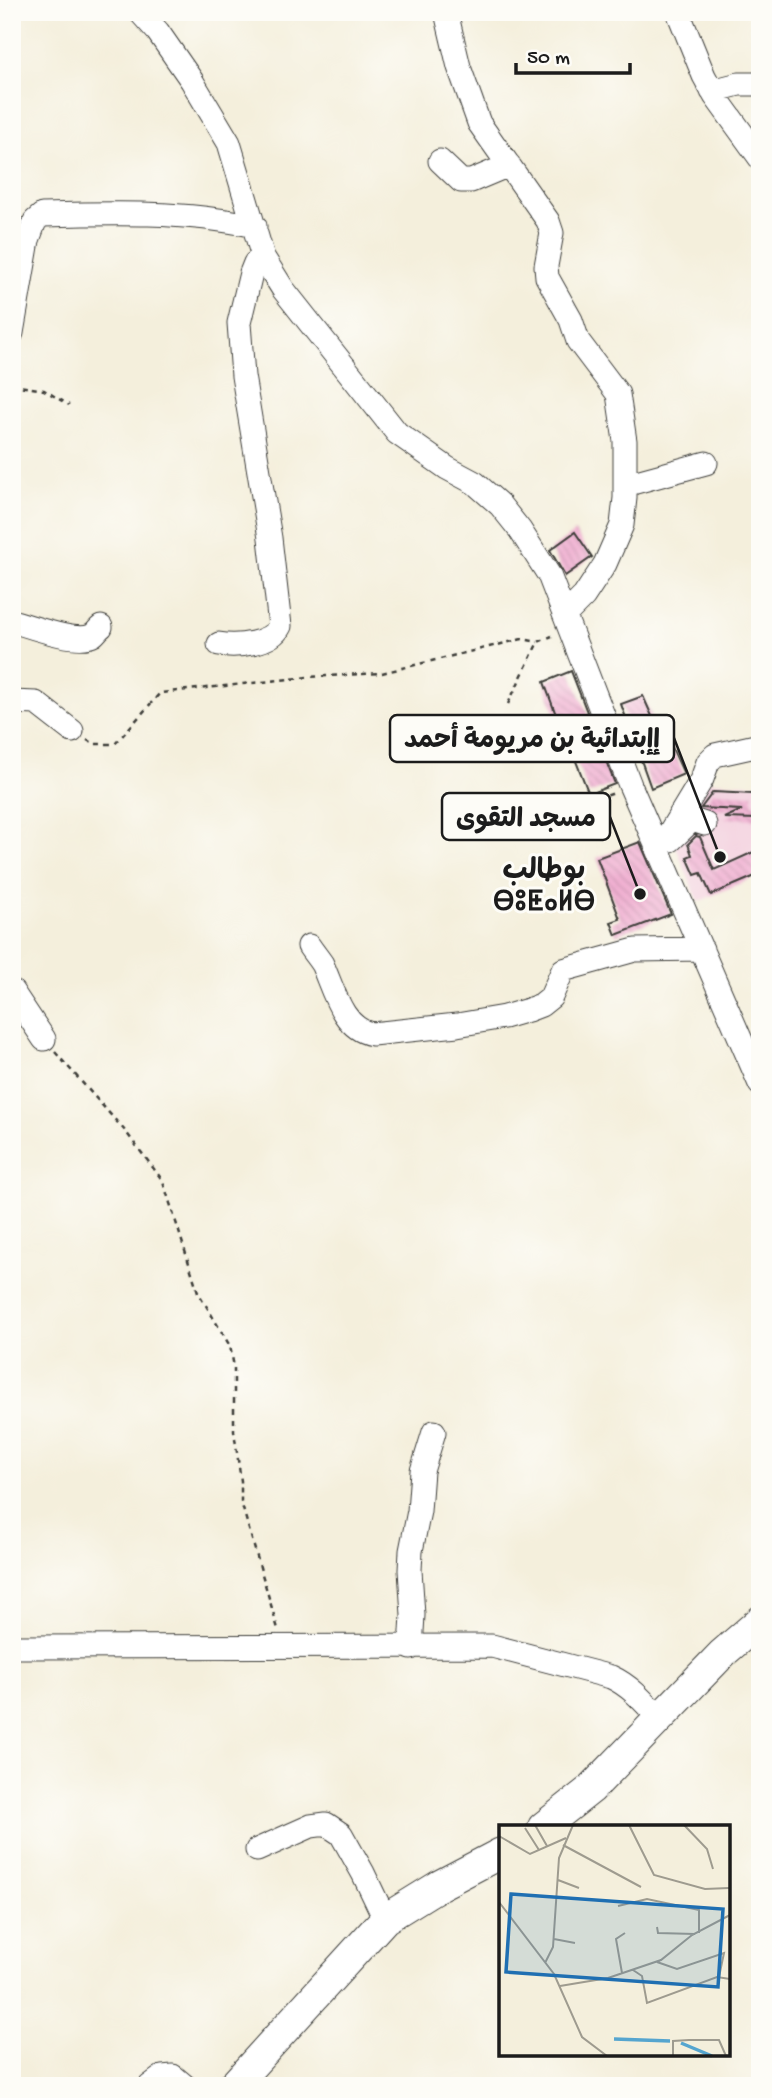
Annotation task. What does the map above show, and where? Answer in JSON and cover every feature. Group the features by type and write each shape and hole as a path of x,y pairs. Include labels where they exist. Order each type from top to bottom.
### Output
{"main road":[{"path":"546,1825 591,1789 723,1653 760,1621"},
{"path":"233,2086 385,1919 440,1885 499,1854"}],"street":[{"path":"140,12 158,32 192,81 229,143 263,257 283,289 397,433 447,468 475,483 500,505 549,575 631,787 662,845 702,949 760,1084"},
{"path":"446,12 468,97 479,123 548,221 552,233 546,266 547,277 571,320 578,341 618,394 625,441 622,525 605,564 568,623"},
{"path":"678,12 712,90 730,120 760,158"},
{"path":"712,90 739,84 760,84"},
{"path":"440,161 461,181 471,181 509,165"},
{"path":"12,333 28,240 35,221 42,215 152,213 220,219 255,226"},
{"path":"219,644 239,646 263,639 277,632 280,626 271,550 243,376 239,323 251,273 255,263 263,257"},
{"path":"625,485 706,463"},
{"path":"12,621 84,637 92,636 101,627"},
{"path":"12,702 36,702 72,731"},
{"path":"662,845 702,779 708,762 715,755 730,750 760,745"},
{"path":"662,845 673,839 692,820 705,824"},
{"path":"309,946 320,961 346,1016 359,1030 372,1034 504,1017 541,1005 551,997 563,970 635,950 702,949"},
{"path":"12,991 44,1039"},
{"path":"411,1648 411,1551 419,1511 422,1471 434,1432"},
{"path":"12,1647 492,1646 600,1673 622,1682 660,1719"},
{"path":"257,1850 311,1826 326,1824 341,1834 385,1919"},
{"path":"150,2086 162,2077 173,2076 185,2086"}],"path":[{"path":"12,386 44,390 69,405"},
{"path":"508,704 538,642 568,623"},
{"path":"72,731 94,744 115,744 160,693 308,677 382,673 522,639 538,642"},
{"path":"551,816 631,787"},
{"path":"44,1039 126,1132 163,1181 198,1292 230,1346 234,1367 234,1431 242,1481 241,1502 283,1646"}],"shaded area":[{"path":"705,781 760,784 760,875 698,902 671,834"}],"building":[{"path":"575,532 592,557 565,576 550,550"},
{"path":"571,671 615,784 589,794 572,751 581,748 570,719 559,723 544,682"},
{"path":"643,696 659,732 664,730 684,774 651,788 621,704"},
{"path":"713,792 753,794 753,805 758,803 757,819 724,818 742,810 701,808"},
{"path":"696,836 700,837 714,870 760,849 760,874 711,895 701,873 695,875 687,857 692,855 688,844"},
{"path":"640,842 671,914 616,935 611,922 620,919 597,858"}],"place":[{"name":"إإبتدائية بن مريومة أحمد","path":"720,857"},
{"name":"مسجد التقوى","path":"640,894"}],"district":[{"name":"بوطالب ⴱⵓⵟⴰⵍⴱ","path":"544,884"}]}
